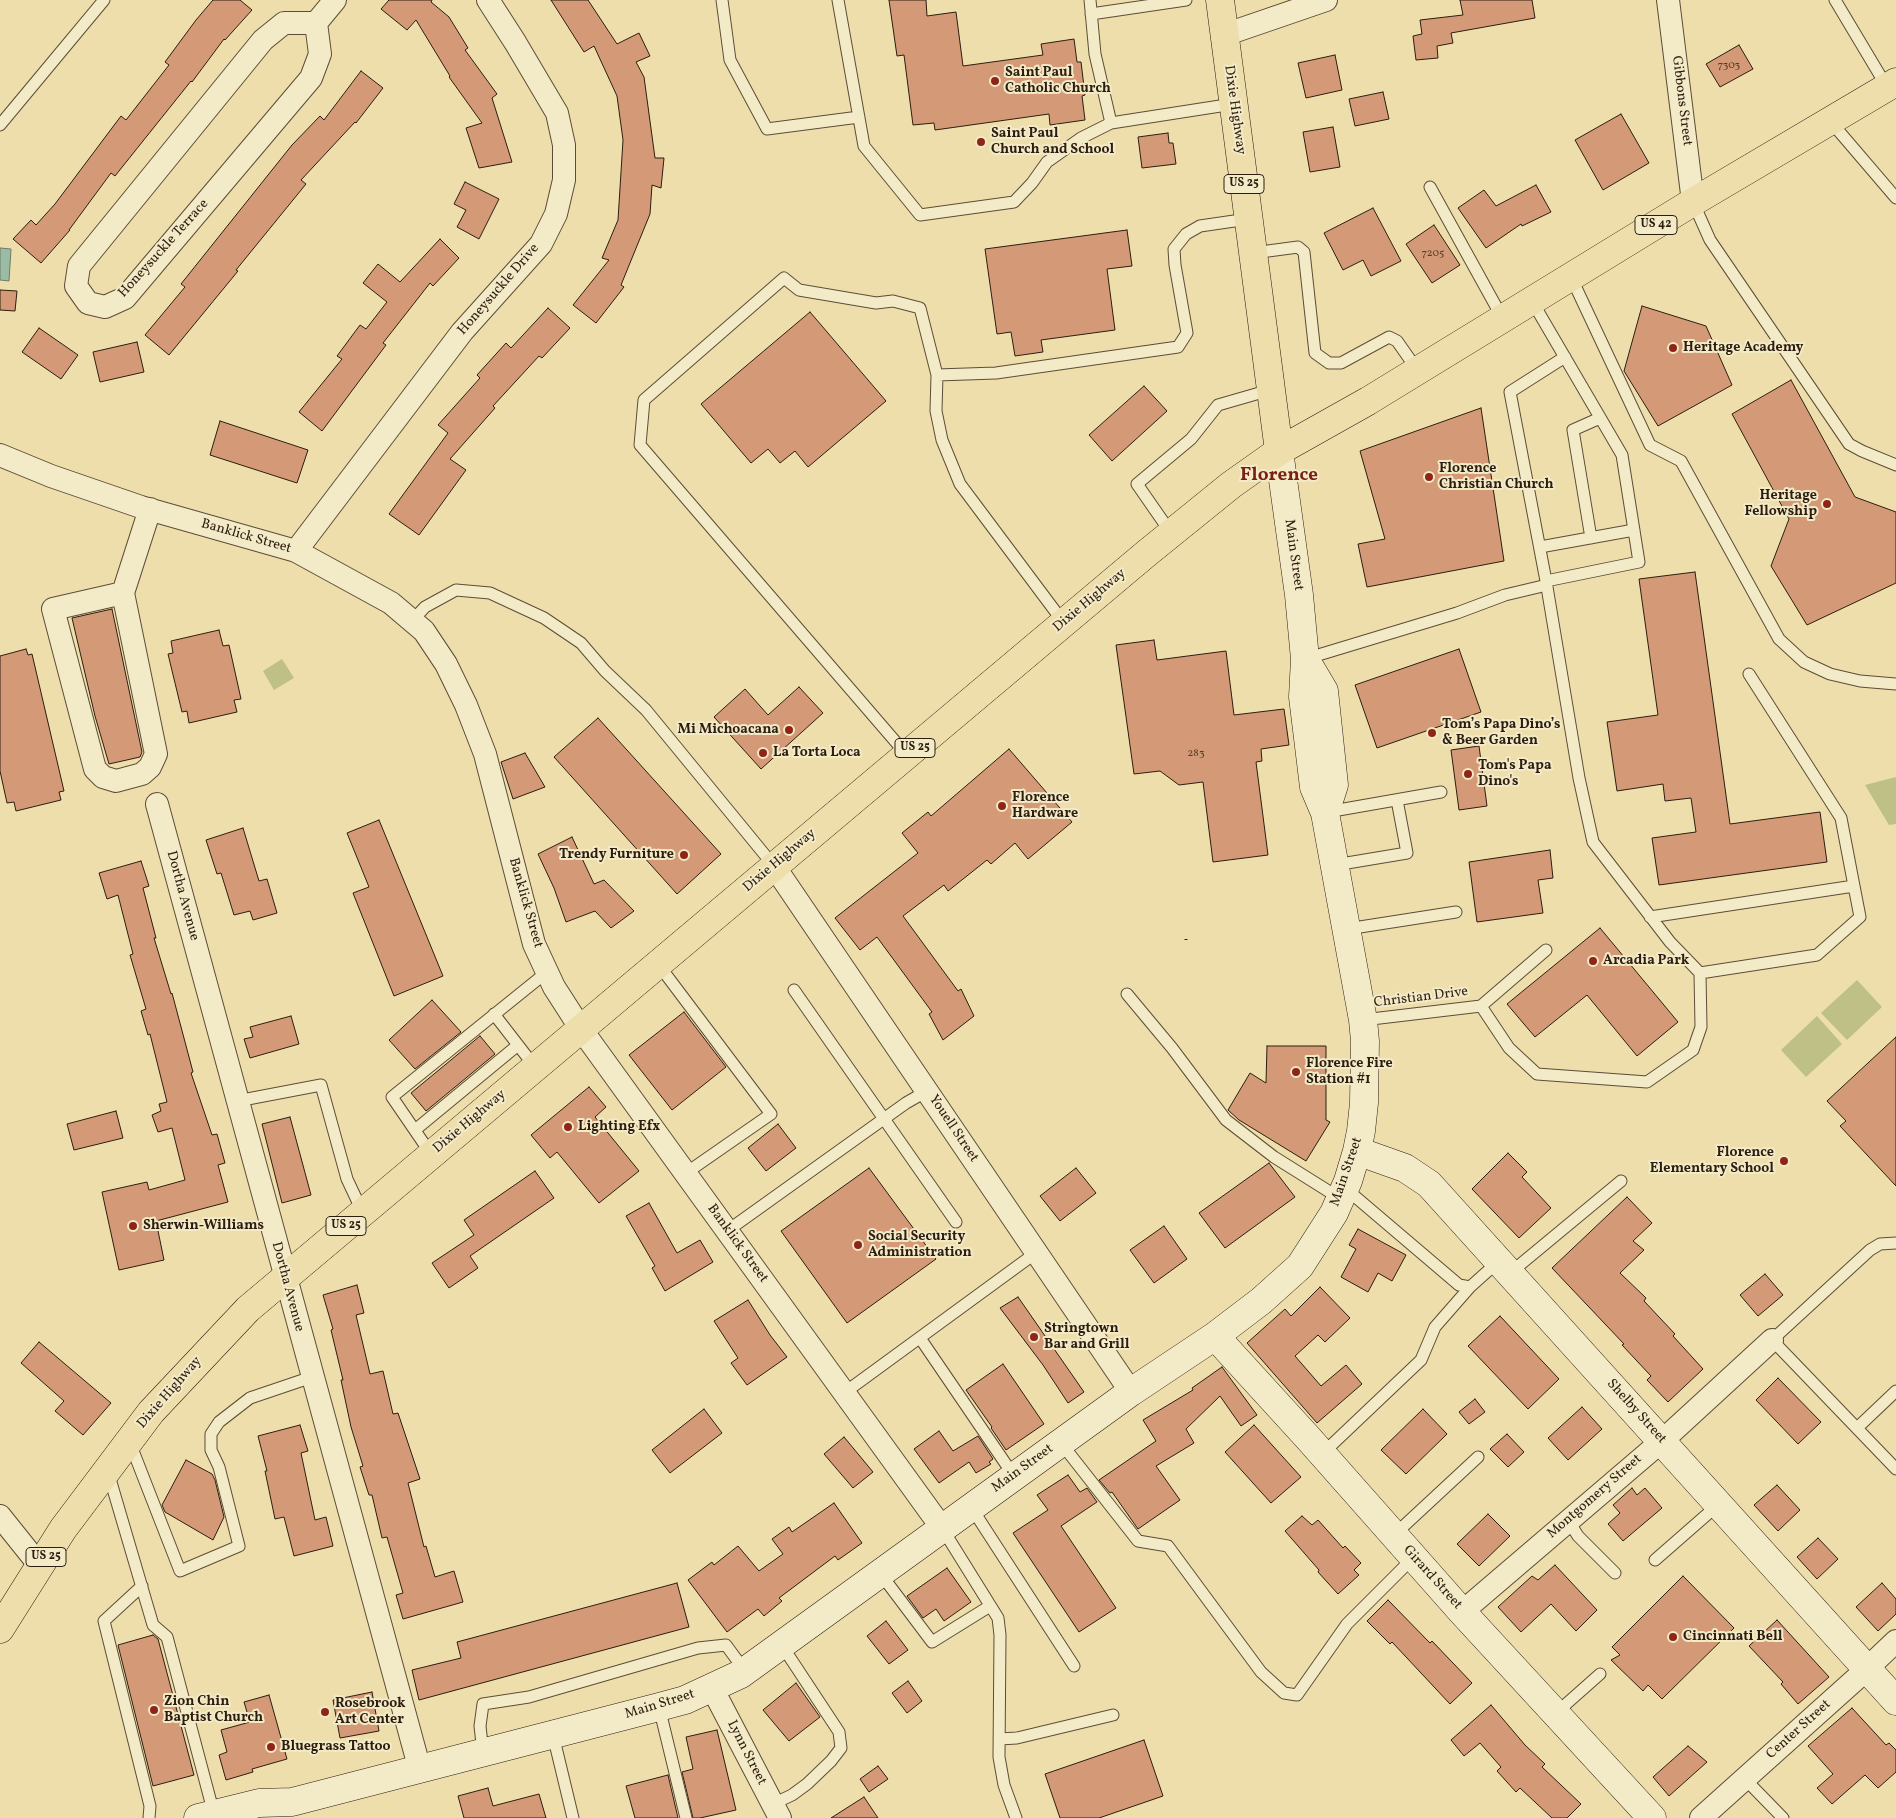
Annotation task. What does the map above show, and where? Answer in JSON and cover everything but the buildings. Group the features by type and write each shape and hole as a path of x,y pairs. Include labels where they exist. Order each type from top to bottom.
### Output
{"main road":[{"name":"Dixie Highway","path":"0,1629 63,1529 151,1412 248,1309 1171,533 1231,485 1279,452 1220,0"},
{"name":"US 42","path":"1279,452 1418,371 1694,202 1892,84"}],"street":[{"path":"316,23 335,0"},
{"name":"Honeysuckle Drive","path":"296,551 462,332 541,244 556,214 564,180 564,145 558,113 516,42 488,0"},
{"path":"1224,35 1326,0"},
{"name":"Gibbons Street","path":"1668,0 1694,202"},
{"name":"Honeysuckle Terrace","path":"284,23 316,23 320,54 311,78 125,298 105,308 88,303 76,286 79,266 257,47 284,23"},
{"name":"Main Street","path":"206,1816 258,1803 282,1810 420,1770 685,1700 712,1688 745,1671 1060,1442 1215,1336 1261,1301 1300,1266 1334,1213 1357,1151 1364,1103 1365,1041 1364,1020 1325,813 1334,784 1324,691 1305,659 1299,595 1279,452"},
{"name":"Banklick Street","path":"0,455 51,476 150,510 296,551 391,603 424,631 446,664 466,705 485,754 534,944 554,986 581,1029 942,1528"},
{"path":"123,593 53,609 95,769 102,777 116,781 142,774 150,767 156,754 123,593 150,510"},
{"name":"Dortha Avenue","path":"157,804 420,1770"},
{"name":"Youell Street","path":"774,866 1131,1392"},
{"name":"Shelby Street","path":"1357,1151 1405,1168 1429,1184 1719,1504 1866,1670 1896,1700"},
{"name":"Girard Street","path":"1215,1336 1462,1612 1652,1818"},
{"name":"Montgomery Street","path":"1462,1612 1662,1441 1772,1340"},
{"path":"0,1516 40,1566"},
{"name":"Center Street","path":"1701,1818 1896,1641"},
{"name":"Lynn Street","path":"712,1688 777,1811"}],"lane":[{"path":"0,125 104,0"},
{"path":"722,0 730,60 766,129 859,117"},
{"path":"838,0 864,146 920,215 1014,202 1032,183 1047,162 1081,138 1111,124 1233,104"},
{"path":"1090,0 1095,54 1111,124"},
{"path":"1091,14 1186,0"},
{"path":"1835,0 1892,84"},
{"path":"1831,122 1896,198"},
{"path":"1430,187 1503,319"},
{"path":"1694,202 1710,240 1849,444 1896,465"},
{"path":"937,375 996,373 1178,347 1187,333 1175,266 1174,249 1186,234 1200,226 1248,219"},
{"path":"1253,253 1298,247 1304,252 1315,353 1329,363 1341,363 1389,337 1397,341 1418,371"},
{"path":"1571,277 1650,445 1681,461 1779,639 1804,662 1830,674 1860,681 1896,684"},
{"path":"908,755 640,445 644,400 784,278 799,290 876,303 893,301 920,308 937,375 936,411 942,440 960,484 1064,623"},
{"path":"1305,659 1457,612 1505,595 1547,583 1639,562 1622,455 1532,301"},
{"path":"1546,950 1481,1006 1509,1048 1537,1074 1647,1082 1693,1050 1701,1028 1700,973 1670,942 1593,842 1579,778 1547,583 1510,392 1564,357"},
{"path":"1171,533 1137,484 1191,439 1218,406 1271,390"},
{"path":"1591,538 1572,430 1600,418"},
{"path":"1540,547 1634,530"},
{"path":"412,620 424,607 456,590 490,593 544,618 580,643 605,671 646,710 774,866"},
{"path":"1700,973 1817,956 1860,917 1841,818 1749,674"},
{"path":"1325,813 1441,792"},
{"path":"1335,865 1407,853 1397,800"},
{"path":"1650,917 1854,886"},
{"path":"1347,929 1456,912"},
{"path":"658,964 771,1114 686,1174"},
{"path":"431,1154 392,1097 428,1074 494,1014 547,972"},
{"path":"794,990 956,1222"},
{"path":"1127,994 1172,1048 1226,1120 1274,1157 1343,1193 1459,1284 1470,1287"},
{"name":"Christian Drive","path":"1364,1020 1481,1006"},
{"path":"494,1014 535,1067"},
{"path":"415,1130 475,1075 518,1044"},
{"path":"237,1101 321,1085 347,1179 363,1213"},
{"path":"727,1231 927,1091"},
{"path":"1322,1454 1421,1360 1435,1327 1470,1287 1504,1267 1621,1181"},
{"path":"1896,1243 1880,1244 1870,1250 1772,1340 1896,1469"},
{"path":"844,1393 1036,1252"},
{"path":"920,1338 1014,1476"},
{"path":"129,1441 180,1572 239,1546 219,1467 211,1450 211,1434 219,1422 250,1398 312,1377"},
{"path":"1857,1428 1896,1391"},
{"path":"1060,1442 1138,1541 1168,1546 1260,1672 1284,1693 1297,1695 1347,1624 1414,1557"},
{"path":"1394,1535 1478,1457"},
{"path":"107,1470 153,1625 168,1637 206,1816"},
{"path":"1655,1560 1719,1504"},
{"path":"971,1507 1074,1666"},
{"path":"1568,1520 1578,1536 1615,1573"},
{"path":"942,1528 998,1618 1000,1635 999,1757 1004,1785 1016,1818"},
{"path":"880,1573 932,1642 990,1606"},
{"path":"142,1586 104,1621 150,1806 149,1818"},
{"path":"777,1811 831,1761 841,1748 839,1732 781,1644"},
{"path":"483,1753 480,1726 483,1704 529,1697 698,1648 726,1645 745,1671"},
{"path":"1556,1713 1600,1674"},
{"path":"659,1707 686,1818"},
{"path":"999,1739 1018,1738 1113,1715"},
{"path":"553,1735 573,1818"},
{"path":"1745,1779 1783,1818"}],"green space":[{"path":"282,659 294,678 274,690 263,671"},
{"path":"1896,777 1896,824 1889,825 1865,785"},
{"path":"1857,980 1882,1007 1847,1040 1821,1013"},
{"path":"1817,1016 1842,1044 1806,1077 1781,1050"}],"shaded area":[{"path":"0,248 11,249 9,281 0,280"}],"place":[{"name":"Saint Paul Catholic Church","path":"995,81"},
{"name":"Saint Paul Church and School","path":"981,142"},
{"name":"Heritage Academy","path":"1673,348"},
{"name":"Florence Christian Church","path":"1429,477"},
{"name":"Heritage Fellowship","path":"1827,504"},
{"name":"Mi Michoacana","path":"789,730"},
{"name":"Tom’s Papa Dino’s & Beer Garden","path":"1432,733"},
{"name":"La Torta Loca","path":"763,753"},
{"name":"Tom's Papa Dino's","path":"1468,774"},
{"name":"Florence Hardware","path":"1002,806"},
{"name":"Trendy Furniture","path":"684,855"},
{"name":"Arcadia Park","path":"1593,961"},
{"name":"Florence Fire Station #1","path":"1296,1072"},
{"name":"Lighting Efx","path":"568,1127"},
{"name":"Florence Elementary School","path":"1784,1161"},
{"name":"Sherwin-Williams","path":"133,1226"},
{"name":"Social Security Administration","path":"858,1245"},
{"name":"Stringtown Bar and Grill","path":"1034,1337"},
{"name":"Cincinnati Bell","path":"1673,1637"},
{"name":"Zion Chin Baptist Church","path":"154,1710"},
{"name":"Rosebrook Art Center","path":"325,1712"},
{"name":"Bluegrass Tattoo","path":"271,1747"}],"district":[{"name":"Florence","path":"1279,477"}]}
